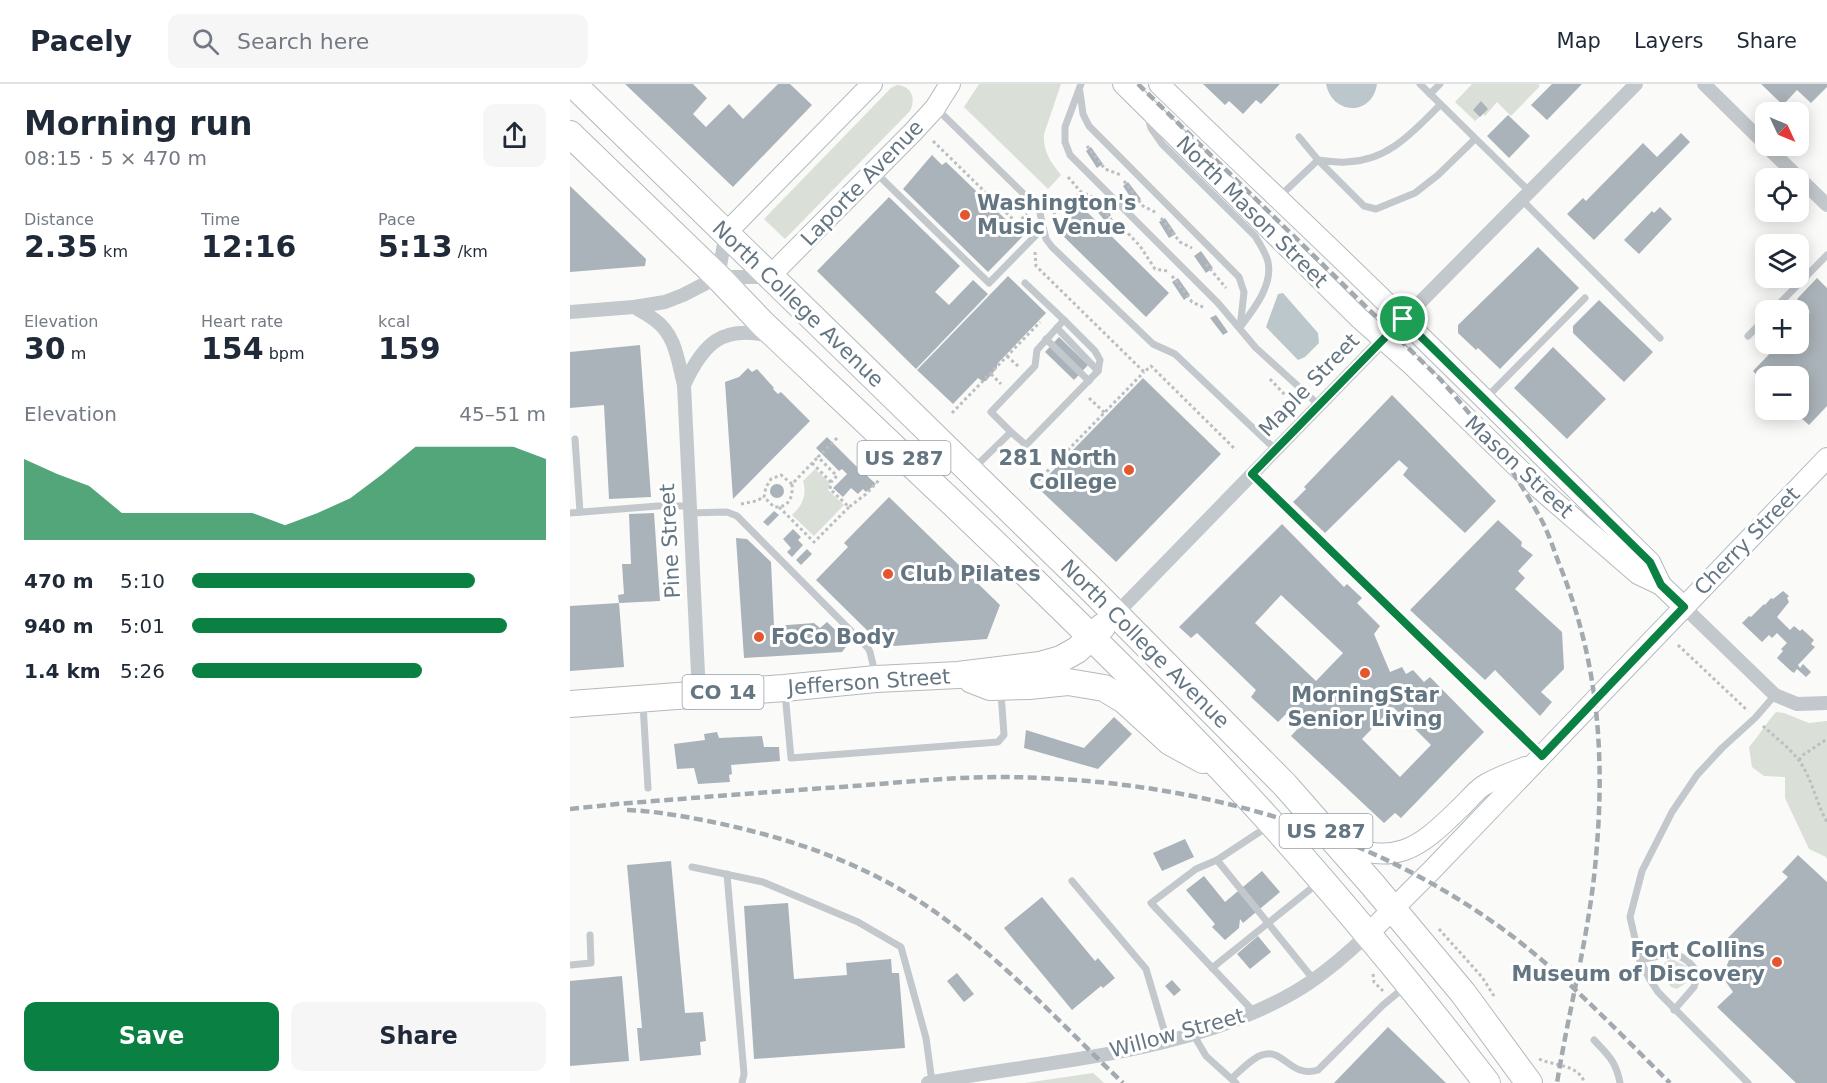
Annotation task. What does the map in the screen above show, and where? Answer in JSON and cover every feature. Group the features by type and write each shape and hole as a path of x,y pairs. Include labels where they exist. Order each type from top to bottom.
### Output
{"highway":[{"name":"North College Avenue","path":"573,84 970,471 1256,755 1337,843 1463,993 1529,1083"},
{"name":"North College Avenue","path":"570,134 1186,731 1322,880 1487,1083"},
{"name":"Jefferson Street","path":"570,704 876,679 958,675 998,678 1052,663 1077,650 1115,615"},
{"name":"CO 14","path":"998,678 1029,686 1068,682 1104,688 1124,700 1170,742 1221,770"}],"street":[{"path":"875,172 886,148 928,102 935,84"},
{"name":"Laporte Avenue","path":"769,277 875,172 935,108 950,84"},
{"name":"North Mason Street","path":"1123,84 1383,339"},
{"name":"Mason Street","path":"1159,84 1403,319 1650,562 1661,585"},
{"name":"Maple Street","path":"1115,615 1383,339 1636,84"},
{"path":"1704,84 1755,134"},
{"path":"718,278 726,233 863,89"},
{"path":"1777,156 1827,205"},
{"path":"570,312 665,302 718,278 769,277"},
{"name":"Pine Street","path":"634,307 657,320 667,332 676,352 684,386 699,694"},
{"name":"Pine Street","path":"684,386 695,362 715,341 729,334 755,333 778,338"},
{"name":"Mason Street","path":"1383,339 1541,490 1638,574 1661,585 1684,607"},
{"name":"Cherry Street","path":"1393,910 1827,458"},
{"path":"1684,607 1775,695 1797,704 1827,703"},
{"path":"1337,843 1374,854 1399,852 1412,848 1431,836 1483,786 1539,759"},
{"name":"Willow Street","path":"930,1083 1095,1056 1167,1041 1254,1012 1314,980 1393,910"}],"lane":[{"path":"1420,84 1475,138 1659,338"},
{"path":"1430,94 1440,84"},
{"path":"1080,87 1083,114 1089,126 1239,277 1244,292 1240,328"},
{"path":"1080,87 1065,127 1065,142 1070,155 1218,303 1256,348 1319,405"},
{"path":"1144,105 1151,128 1162,144 1255,236 1262,249 1268,263 1267,283 1257,305 1240,328"},
{"path":"1277,199 1318,160 1345,162 1365,160 1389,151 1409,137 1440,105"},
{"path":"935,108 1039,209 1046,239 1052,247 1153,344 1175,354 1275,450"},
{"path":"1299,137 1318,160 1364,206 1376,209 1415,193 1438,175 1475,138"},
{"path":"875,172 989,283 1043,228"},
{"path":"1783,300 1827,255"},
{"path":"1025,283 1064,320 1095,351 1100,360 1098,371 1026,446 992,412 1035,366 1037,350 1064,320"},
{"path":"1485,400 1585,298"},
{"path":"1057,328 1098,371"},
{"path":"1748,336 1755,329"},
{"path":"1046,339 1089,381"},
{"path":"970,471 1011,432"},
{"path":"575,439 580,512"},
{"path":"1252,474 1539,759"},
{"path":"570,513 658,506 727,512 737,516 868,648 876,679"},
{"path":"784,688 791,758 998,742 1004,735 998,678"},
{"path":"1748,1083 1658,992 1640,960 1630,917 1642,871 1672,812 1697,776 1775,695"},
{"path":"642,698 648,788"},
{"path":"1254,1012 1151,903 1196,869 1217,860 1272,824"},
{"path":"1217,860 1314,980"},
{"path":"692,867 763,882 858,922 902,947 926,1038 930,1083"},
{"path":"728,874 744,1074 742,1083"},
{"path":"1212,968 1322,880"},
{"path":"1072,881 1146,969 1167,1041"},
{"path":"570,965 591,963 590,935"},
{"path":"1640,960 1681,955 1692,964 1698,974 1694,987 1674,1010"},
{"path":"1193,1034 1206,1056 1234,1081 1261,1055 1275,1054 1296,1069 1310,1073 1318,1070 1408,983"},
{"path":"1593,1040 1613,1059 1620,1083"}],"path":[{"path":"933,141 1028,233"},
{"path":"1087,146 1105,169 1120,175 1143,206 1157,212 1179,242 1194,248"},
{"path":"1068,177 1081,192 1093,197 1113,222 1123,228 1140,246 1155,269 1168,271 1192,302 1208,309"},
{"path":"1053,213 1063,210 1081,192"},
{"path":"1050,197 1063,210"},
{"path":"1017,223 1026,214 1032,214"},
{"path":"1035,248 1036,266 1144,372"},
{"path":"1200,256 1226,288"},
{"path":"952,413 1040,322"},
{"path":"1007,356 1020,368"},
{"path":"1030,489 1151,366 1236,450"},
{"path":"990,374 1002,385"},
{"path":"1086,394 1105,413"},
{"path":"792,484 837,438"},
{"path":"818,457 837,476 831,482 830,489 849,507"},
{"path":"812,463 831,482"},
{"path":"782,475 792,484 793,494 787,503 779,507 774,507 765,497 766,487 771,479 782,475"},
{"path":"779,507 814,542 880,479"},
{"path":"738,504 765,497"},
{"path":"1799,760 1827,739"}],"shaded area":[{"path":"979,84 1061,84 1044,140 1048,156 1061,175 1048,189 964,107"},
{"path":"1326,84 1377,84 1374,95 1368,102 1360,107 1352,108 1336,102"},
{"path":"1472,84 1538,84 1540,86 1511,116 1497,102 1485,116 1483,114 1475,121 1455,102"},
{"path":"897,85 906,88 911,94 913,102 910,111 785,239 764,219 891,88"},
{"path":"1283,293 1318,333 1319,343 1305,357 1298,360 1266,327 1278,294"},
{"path":"815,469 830,483 828,490 844,505 814,536 792,515 803,500 805,491 803,481"},
{"path":"1776,712 1809,723 1827,721 1827,859 1809,849 1785,798 1785,777 1764,776 1752,767 1749,747"},
{"path":"1672,959 1686,966 1688,978 1686,983 1677,989 1671,987 1661,973 1664,964"},
{"path":"1093,1073 1104,1083 1025,1083"}],"building":[{"path":"625,84 693,84 707,98 693,114 706,127 729,104 743,119 778,84 790,84 812,105 733,187"},
{"path":"1203,84 1280,84 1261,104 1256,100 1243,114 1229,101 1225,105"},
{"path":"1552,84 1582,84 1547,120 1531,105"},
{"path":"1761,84 1827,84 1827,87 1811,103 1797,90 1786,102 1780,102"},
{"path":"1481,101 1488,109 1480,117 1473,110"},
{"path":"1508,115 1530,136 1509,158 1487,136"},
{"path":"1681,133 1690,142 1594,240 1567,214 1583,198 1586,201 1643,143 1657,157"},
{"path":"1091,147 1103,164 1097,168 1086,151"},
{"name":"Washington's Music Venue","path":"932,155 942,165 946,162 1023,236 988,272 903,189"},
{"path":"1128,182 1141,199 1135,204 1123,186"},
{"path":"570,186 646,259 645,266 570,272"},
{"path":"889,197 960,266 935,292 949,305 973,280 988,294 916,369 817,271"},
{"path":"1099,200 1111,215 1105,221 1092,205"},
{"path":"1081,206 1169,293 1146,317 1058,231"},
{"path":"1660,207 1672,219 1639,254 1624,240 1652,211 1654,213"},
{"path":"1165,218 1176,234 1169,238 1159,222"},
{"path":"1538,247 1579,288 1500,369 1458,333 1458,325"},
{"path":"1201,251 1213,268 1206,273 1194,256"},
{"path":"1008,276 1046,313 997,364 997,368 986,381 978,378 953,404 917,370"},
{"path":"1178,278 1190,295 1184,300 1172,282"},
{"path":"1817,278 1827,288 1827,406 1809,425 1803,420 1809,420 1809,366 1758,366 1769,354 1809,354 1809,300 1797,299"},
{"path":"1599,300 1653,352 1624,382 1573,333 1573,326"},
{"path":"1216,315 1228,332 1223,335 1210,318"},
{"path":"1059,337 1088,365 1074,380 1045,352"},
{"path":"640,345 651,497 609,499 604,405 570,408 570,352"},
{"path":"1553,347 1606,399 1567,439 1514,388"},
{"path":"748,368 752,372 757,369 778,394 781,392 810,421 733,499 725,382 739,377"},
{"name":"281 North College","path":"1143,378 1221,454 1116,562 1037,487"},
{"path":"1392,395 1496,501 1465,533 1403,475 1408,468 1399,460 1325,533 1293,502 1306,489 1304,487"},
{"path":"827,437 876,484 866,492 863,489 858,494 851,488 843,497 833,488 847,474 842,469 839,471 816,448"},
{"path":"777,484 782,486 784,491 782,496 777,498 772,496 770,491 772,486"},
{"path":"889,497 1000,605 987,639 894,646 887,640 882,645 816,580 848,547 844,543"},
{"path":"774,511 779,515 768,526 763,522"},
{"path":"654,513 660,601 619,603 618,595 624,594 622,564 631,564 629,514"},
{"path":"1498,520 1522,542 1521,546 1533,555 1518,571 1525,578 1515,589 1562,632 1564,669 1541,692 1552,702 1540,716 1495,670 1485,680 1410,610"},
{"name":"MorningStar Senior Living","path":"1282,524 1344,587 1347,584 1362,598 1357,603 1380,626 1374,634 1390,672 1402,667 1406,674 1413,670 1424,682 1430,677 1484,732 1401,818 1395,813 1384,823 1291,736 1306,720 1293,707 1278,722 1251,697 1256,690 1197,633 1191,638 1179,627","holes":["1281,595 1343,653 1316,681 1255,623","1393,707 1431,745 1400,777 1362,739"]},
{"path":"793,529 801,537 798,540 803,545 792,557 787,552 791,548 783,539"},
{"path":"736,538 747,539 771,562 774,626 814,623 820,628 827,622 849,643 842,652 744,658"},
{"path":"807,549 812,554 801,565 796,560"},
{"path":"1783,591 1789,596 1787,598 1789,602 1777,617 1790,630 1794,626 1800,631 1802,629 1814,640 1811,644 1815,647 1798,665 1800,668 1803,664 1811,672 1806,677 1797,669 1794,673 1777,658 1787,643 1777,633 1772,638 1769,635 1762,642 1742,623 1771,598 1773,599"},
{"path":"619,603 624,667 570,671 570,606"},
{"path":"1114,717 1132,734 1098,769 1024,748 1026,730 1084,748"},
{"path":"717,732 719,738 762,736 764,747 779,747 780,761 731,765 730,782 698,784 694,768 677,769 674,744 705,740 704,734"},
{"path":"1185,839 1194,857 1162,871 1153,853"},
{"name":"Fort Collins Museum of Discovery","path":"1798,855 1827,882 1827,1083 1796,1083 1717,1007 1733,992 1726,982 1725,970 1731,955 1721,945 1788,877 1782,872"},
{"path":"671,861 685,1013 703,1012 706,1041 700,1042 701,1055 640,1061 637,1028 642,1028 627,865"},
{"path":"1262,871 1280,892 1243,923 1240,919 1239,928 1225,940 1212,927 1215,924 1186,890 1204,876 1225,902"},
{"path":"1042,897 1095,961 1098,958 1115,978 1103,988 1101,986 1072,1010 1004,928"},
{"path":"788,903 794,979 847,975 846,963 891,959 892,973 899,973 905,1048 754,1059 744,906"},
{"path":"1258,936 1271,952 1250,969 1237,954"},
{"path":"957,973 974,994 964,1002 947,981"},
{"path":"622,976 629,1061 570,1066 570,981"},
{"path":"1172,980 1181,990 1174,996 1165,986"},
{"path":"1388,1027 1446,1083 1334,1083"}],"railway":[{"path":"1138,84 1440,379 1482,429 1507,464 1548,534 1572,600 1583,639 1597,717 1599,756 1598,836 1594,877 1557,1083"},
{"path":"570,809 922,780 1002,777 1066,779 1130,786 1193,796 1255,811 1316,831 1375,855 1432,884 1487,918 1559,975 1670,1083"},
{"path":"627,810 688,817 769,836 828,855 885,881 938,914 987,953 1123,1083"}],"place":[{"name":"Washington's Music Venue","path":"965,215"},
{"name":"281 North College","path":"1129,470"},
{"name":"Club Pilates","path":"888,574"},
{"name":"FoCo Body","path":"759,637"},
{"name":"MorningStar Senior Living","path":"1365,673"},
{"name":"Fort Collins Museum of Discovery","path":"1777,962"}],"route":[{"path":"1403,319 1650,562 1661,585 1684,607 1542,756 1252,474 1403,319"}]}
